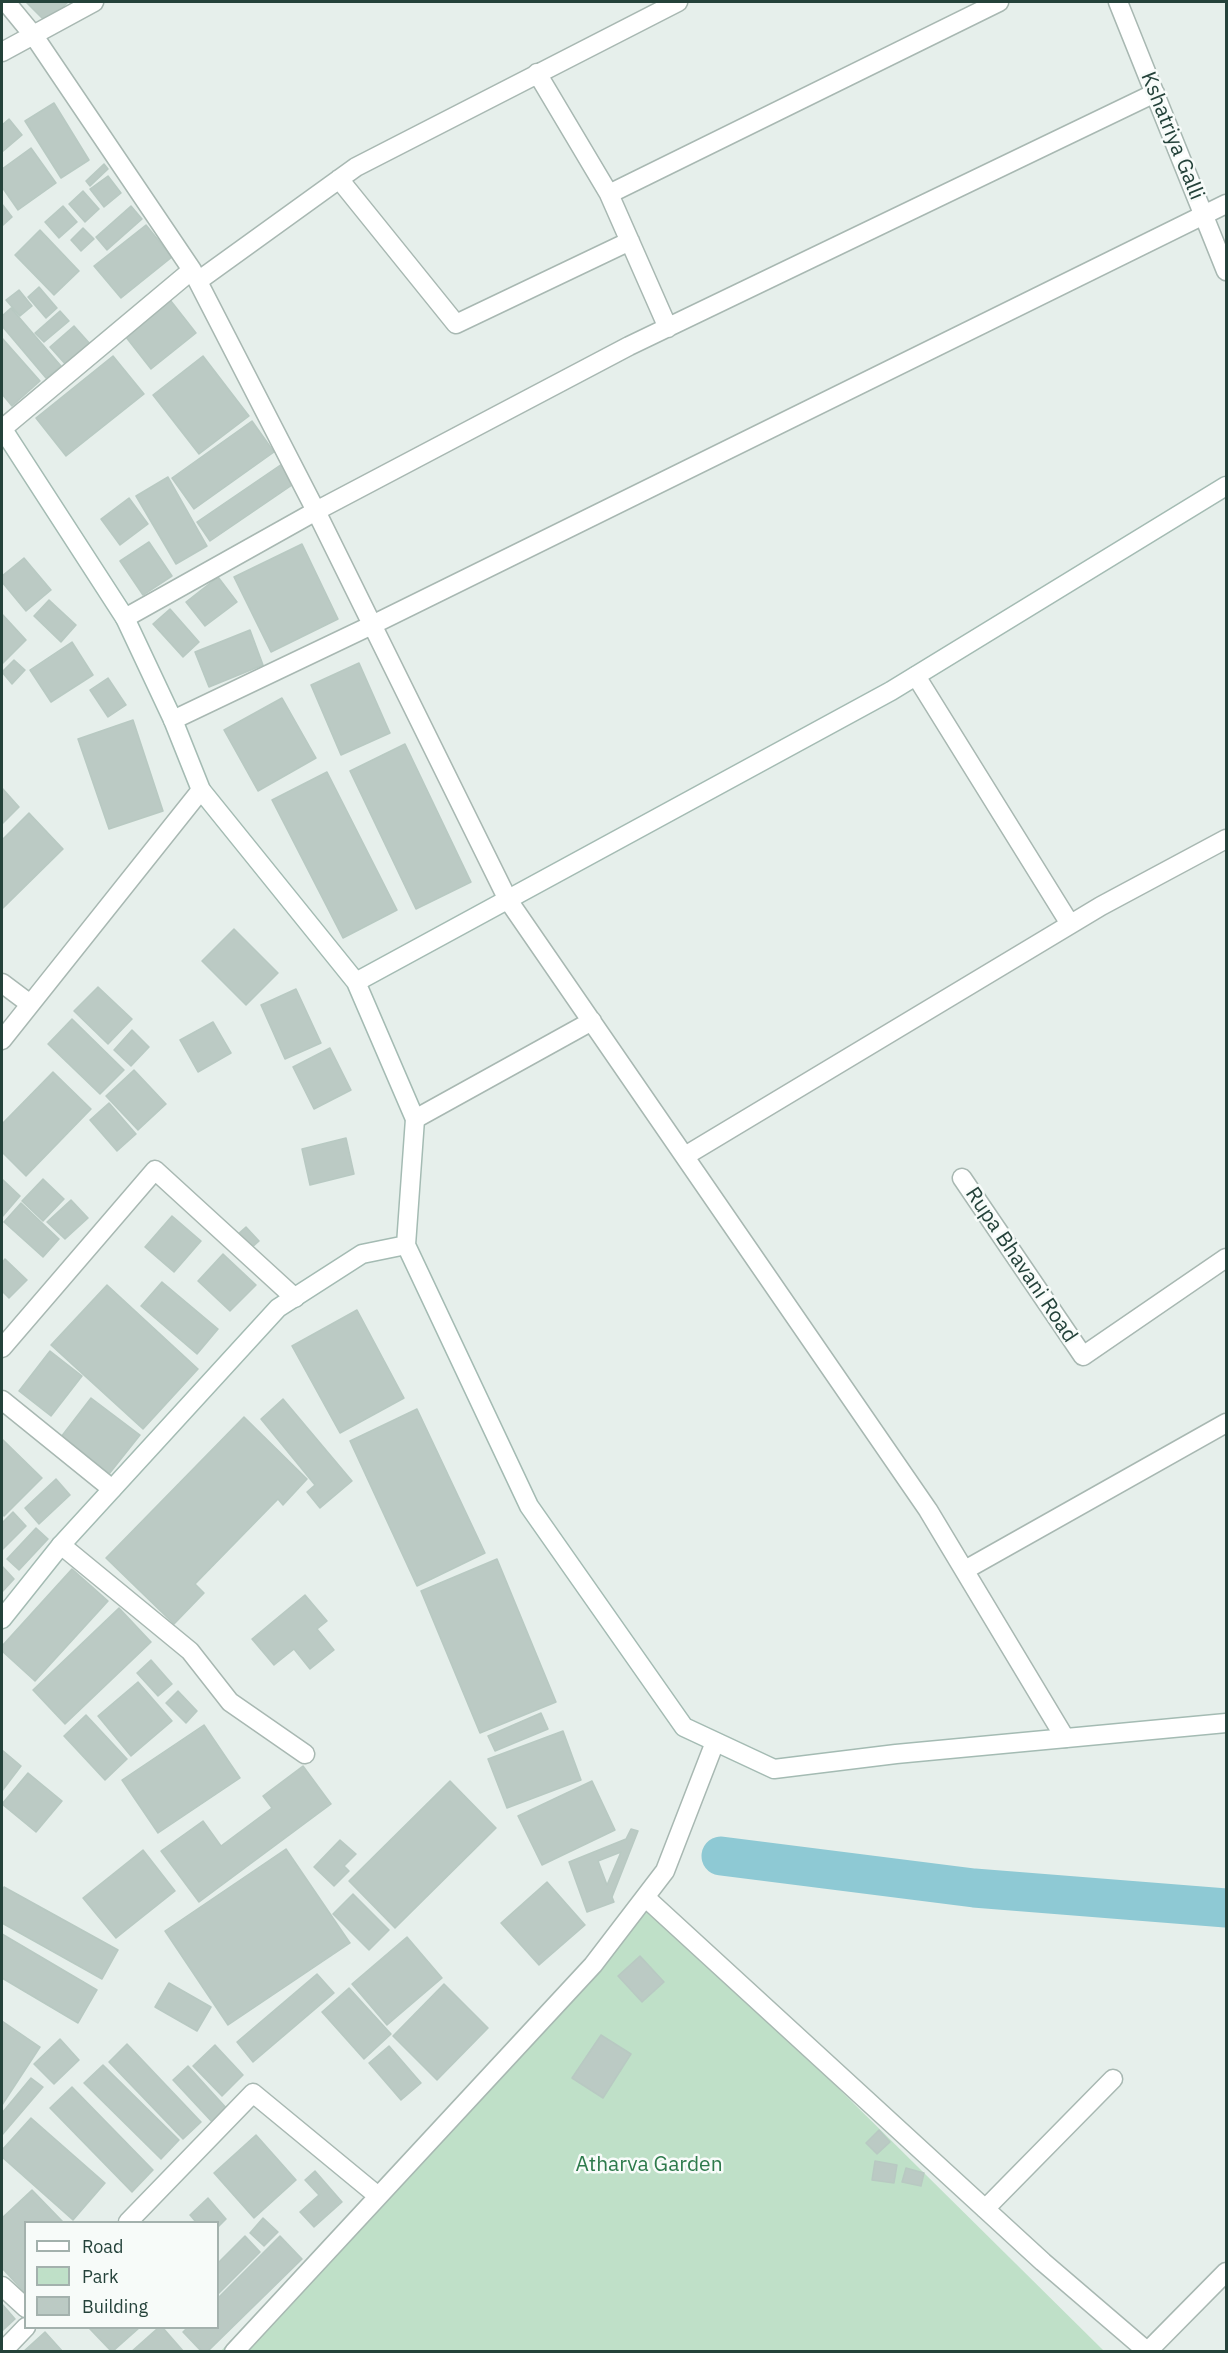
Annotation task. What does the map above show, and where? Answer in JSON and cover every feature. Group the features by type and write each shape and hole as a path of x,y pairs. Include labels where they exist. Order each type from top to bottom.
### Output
{"street":[{"path":"6,2 34,36 195,275 316,511 508,900 928,1509 1065,1738"},
{"path":"2,52 94,2"},
{"path":"678,2 356,166 195,275 2,429 125,618 173,720 201,790 357,982 415,1119 406,1245 529,1506 684,1728 774,1769 1227,1723"},
{"path":"609,194 999,2"},
{"name":"Kshatriya Galli","path":"1118,2 1227,272"},
{"path":"537,74 609,194 668,328"},
{"path":"125,618 316,511 668,328 1155,93"},
{"path":"339,179 456,324 630,241"},
{"path":"173,720 372,625 1227,204"},
{"path":"357,982 916,676 1227,486"},
{"path":"916,676 1070,924"},
{"path":"2,1040 201,790"},
{"path":"685,1156 1070,924 1227,839"},
{"path":"2,983 30,1004"},
{"path":"415,1119 592,1021"},
{"path":"2,1348 155,1170 295,1298"},
{"name":"Rupa Bhavani Road","path":"962,1178 1083,1356 1227,1258"},
{"path":"2,1619 61,1545 278,1308 362,1254 406,1245"},
{"path":"2,1400 112,1489"},
{"path":"965,1570 1227,1423"},
{"path":"61,1545 190,1651 230,1702 305,1754"},
{"path":"234,2352 593,1965 665,1871 715,1742"},
{"path":"645,1898 985,2209 1148,2351 1227,2272"},
{"path":"985,2209 1113,2079"},
{"path":"130,2221 253,2093 378,2196"},
{"path":"2,2286 24,2306"},
{"path":"2,2352 25,2329"}],"green space":[{"name":"Atharva Garden","path":"645,1897 1104,2351 220,2352"}],"building":[{"path":"26,2 66,2 67,3 47,23"},
{"path":"54,103 89,160 61,178 25,121"},
{"path":"9,119 22,135 2,152 2,125"},
{"path":"31,148 56,183 18,210 2,187 2,169"},
{"path":"104,164 108,169 90,186 86,181"},
{"path":"108,176 121,193 104,207 90,189"},
{"path":"83,191 99,209 85,222 69,204"},
{"path":"2,204 12,217 2,226"},
{"path":"63,206 77,222 59,238 45,222"},
{"path":"131,206 142,219 107,250 96,237"},
{"path":"146,225 172,257 121,298 94,266"},
{"path":"83,228 94,239 81,251 71,240"},
{"path":"40,230 79,271 54,295 15,255"},
{"path":"39,287 57,308 46,318 28,297"},
{"path":"19,290 32,306 20,316 6,300"},
{"path":"167,296 196,333 151,369 122,332"},
{"path":"11,308 61,366 46,378 2,326 2,316"},
{"path":"60,311 69,321 44,342 35,333"},
{"path":"74,326 91,345 67,366 50,347"},
{"path":"2,338 40,381 12,406 2,394"},
{"path":"113,356 144,394 66,456 36,418"},
{"path":"203,356 249,416 199,454 153,395"},
{"path":"252,421 274,452 194,509 172,478"},
{"path":"282,464 295,483 210,541 197,522"},
{"path":"168,477 207,546 176,564 136,496"},
{"path":"129,498 148,524 120,545 101,519"},
{"path":"149,542 172,576 143,595 120,561"},
{"path":"302,544 338,619 271,652 234,577"},
{"path":"24,558 51,590 26,611 2,582 2,576"},
{"path":"218,577 237,602 205,626 186,602"},
{"path":"49,600 76,625 61,642 34,616"},
{"path":"170,609 199,642 183,657 153,624"},
{"path":"2,614 26,640 2,664"},
{"path":"250,630 263,665 209,687 195,652"},
{"path":"72,642 93,675 51,702 30,670"},
{"path":"14,660 25,670 12,684 2,672"},
{"path":"359,663 390,733 341,755 311,685"},
{"path":"108,678 126,705 108,717 90,690"},
{"path":"282,698 316,758 258,791 224,730"},
{"path":"133,720 163,811 109,829 78,739"},
{"path":"405,744 471,882 416,909 350,771"},
{"path":"327,772 397,910 343,938 272,800"},
{"path":"2,788 19,807 2,824"},
{"path":"29,813 63,849 2,909 2,840"},
{"path":"234,929 278,973 246,1005 202,961"},
{"path":"98,987 132,1019 108,1044 74,1011"},
{"path":"296,989 321,1043 285,1059 261,1005"},
{"path":"72,1019 124,1070 100,1094 48,1044"},
{"path":"213,1022 231,1053 198,1072 180,1040"},
{"path":"132,1030 149,1047 131,1066 114,1050"},
{"path":"330,1048 351,1090 314,1109 293,1067"},
{"path":"134,1070 166,1104 138,1130 106,1096"},
{"path":"53,1072 91,1109 26,1176 2,1152 2,1124"},
{"path":"109,1103 136,1134 117,1151 90,1120"},
{"path":"346,1138 354,1174 310,1185 302,1149"},
{"path":"2,1179 20,1196 2,1217"},
{"path":"43,1179 64,1199 43,1221 22,1201"},
{"path":"71,1200 88,1218 65,1239 47,1222"},
{"path":"21,1203 59,1239 43,1257 4,1222"},
{"path":"172,1216 201,1241 174,1272 145,1247"},
{"path":"246,1227 259,1241 249,1250 237,1235"},
{"path":"223,1254 256,1285 230,1311 198,1281"},
{"path":"5,1259 27,1280 9,1298 2,1291 2,1263"},
{"path":"162,1282 218,1329 197,1354 141,1306"},
{"path":"107,1285 198,1369 143,1429 51,1345"},
{"path":"357,1310 404,1398 340,1433 292,1346"},
{"path":"50,1351 82,1376 51,1416 19,1391"},
{"path":"91,1398 140,1435 109,1474 61,1437"},
{"path":"283,1399 352,1481 320,1508 307,1492 315,1485 261,1419"},
{"path":"417,1409 485,1553 417,1586 350,1441"},
{"path":"244,1417 307,1479 283,1505 278,1499 195,1584 204,1593 174,1624 106,1558"},
{"path":"2,1439 42,1478 4,1516 2,1514"},
{"path":"56,1479 70,1495 39,1524 25,1508"},
{"path":"13,1512 26,1526 2,1550 2,1523"},
{"path":"36,1528 48,1539 19,1570 7,1559"},
{"path":"497,1559 556,1702 480,1733 421,1591"},
{"path":"2,1566 14,1579 2,1592"},
{"path":"72,1569 108,1601 35,1681 2,1651 2,1646"},
{"path":"305,1595 327,1621 317,1629 334,1650 310,1669 294,1649 274,1665 252,1639"},
{"path":"119,1608 151,1642 65,1724 33,1690"},
{"path":"151,1660 172,1684 158,1696 137,1673"},
{"path":"138,1682 172,1721 131,1756 98,1716"},
{"path":"178,1691 197,1711 186,1723 166,1703"},
{"path":"541,1713 548,1729 495,1751 488,1736"},
{"path":"86,1715 127,1759 105,1780 64,1736"},
{"path":"204,1725 240,1778 158,1833 122,1780"},
{"path":"563,1731 581,1780 507,1808 488,1759"},
{"path":"2,1750 21,1766 2,1791"},
{"path":"303,1766 331,1804 199,1902 161,1851 203,1821 221,1846 272,1808 263,1796"},
{"path":"28,1773 62,1801 36,1832 2,1804"},
{"path":"450,1781 496,1828 395,1928 349,1881"},
{"path":"592,1781 615,1830 542,1865 518,1816"},
{"path":"631,1829 638,1831 612,1897 614,1902 587,1912 569,1862 626,1839","holes":["621,1852 607,1885 598,1861"]},
{"path":"340,1840 356,1854 344,1866 349,1871 334,1886 314,1867"},
{"path":"286,1849 350,1943 228,2025 165,1931"},
{"path":"143,1850 175,1891 116,1938 83,1898"},
{"path":"547,1882 585,1925 539,1965 501,1923"},
{"path":"4,1887 118,1950 102,1979 2,1923"},
{"path":"353,1894 389,1930 369,1950 333,1914"},
{"path":"2,1934 97,1990 78,2023 2,1978"},
{"path":"407,1937 442,1978 387,2025 352,1984"},
{"path":"640,1956 664,1982 642,2002 618,1976"},
{"path":"317,1974 334,1993 253,2062 237,2042"},
{"path":"169,1983 211,2007 197,2031 155,2007"},
{"path":"444,1984 488,2028 437,2080 393,2036"},
{"path":"349,1988 391,2034 364,2059 322,2012"},
{"path":"2,2021 40,2047 2,2105"},
{"path":"601,2035 631,2054 603,2098 572,2078"},
{"path":"60,2039 79,2060 54,2084 34,2064"},
{"path":"127,2044 201,2122 183,2139 109,2062"},
{"path":"215,2045 243,2075 222,2096 193,2066"},
{"path":"389,2046 421,2083 401,2100 369,2063"},
{"path":"103,2065 179,2140 161,2159 84,2083"},
{"path":"188,2066 229,2111 214,2124 173,2080"},
{"path":"31,2078 43,2087 2,2135 2,2113"},
{"path":"72,2087 153,2170 132,2192 50,2108"},
{"path":"31,2118 105,2183 73,2220 2,2157 2,2150"},
{"path":"879,2130 890,2142 877,2154 866,2143"},
{"path":"256,2135 296,2180 254,2218 214,2173"},
{"path":"875,2161 897,2165 894,2183 872,2180"},
{"path":"906,2168 924,2173 921,2186 902,2182"},
{"path":"315,2171 342,2202 314,2227 300,2212 319,2195 305,2180"},
{"path":"32,2190 62,2221 24,2221 24,2292 2,2268 2,2218"},
{"path":"208,2198 226,2219 219,2226 219,2221 195,2221 190,2215"},
{"path":"263,2218 278,2232 264,2246 250,2233"},
{"path":"245,2236 260,2252 219,2293 219,2262"},
{"path":"280,2236 302,2259 207,2352 202,2352 183,2332 186,2329 219,2329 219,2297"},
{"path":"2,2304 15,2319 2,2331"},
{"path":"90,2329 138,2329 112,2352"},
{"path":"157,2329 164,2329 184,2352 131,2352"},
{"path":"45,2332 63,2352 23,2352"}],"waterway":[{"path":"721,1856 974,1888 1226,1908"}]}
